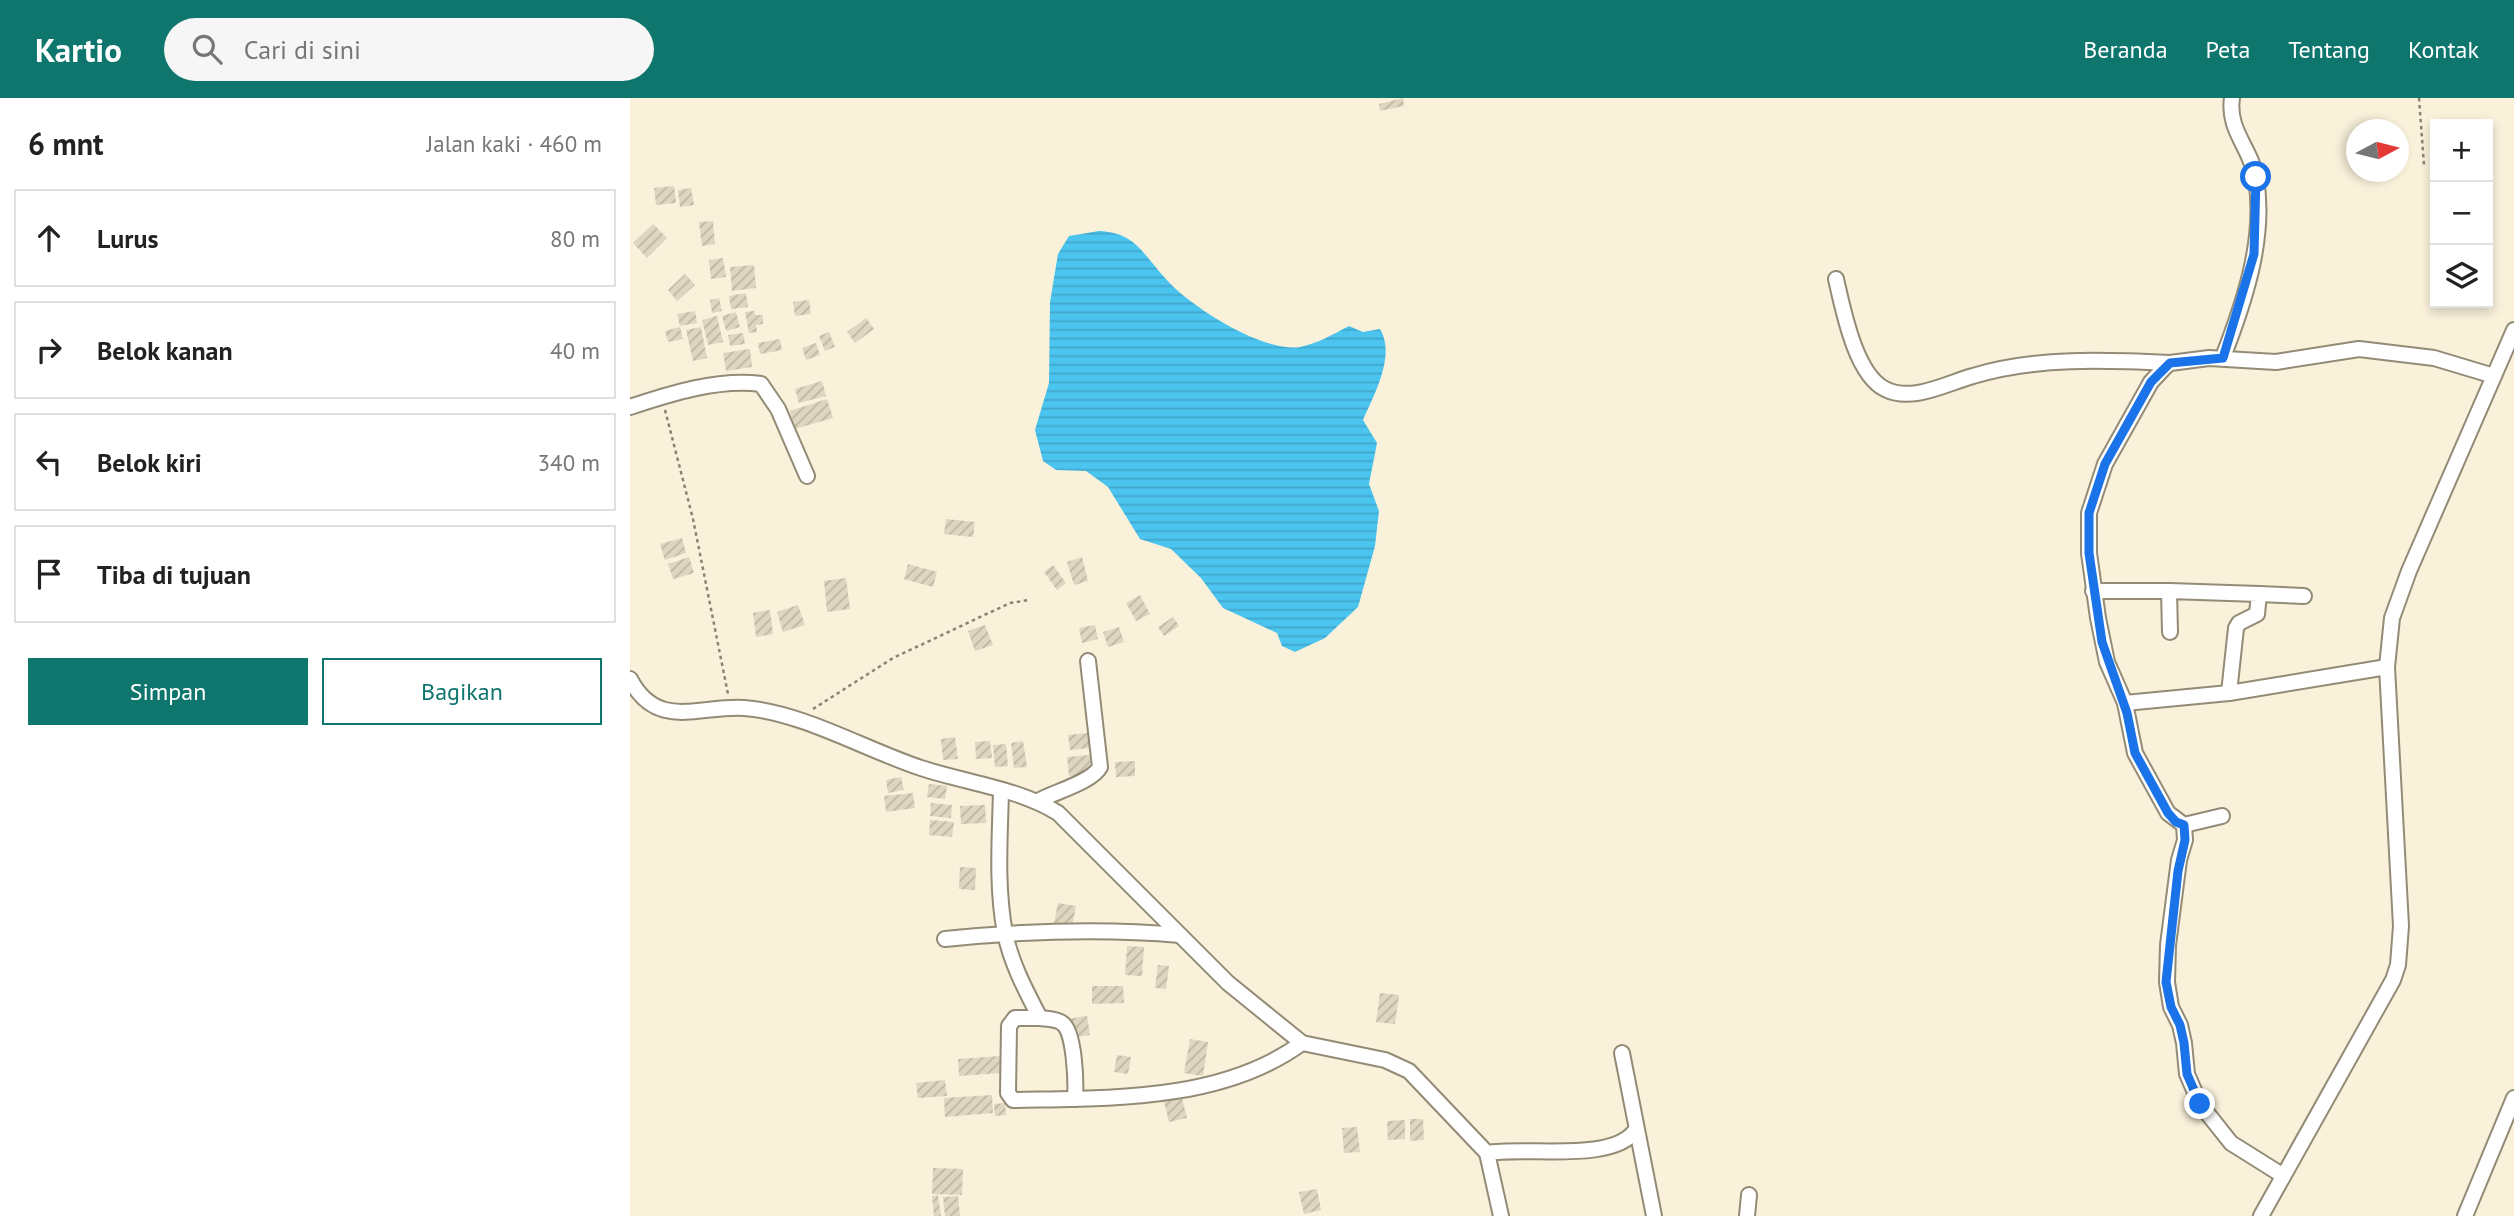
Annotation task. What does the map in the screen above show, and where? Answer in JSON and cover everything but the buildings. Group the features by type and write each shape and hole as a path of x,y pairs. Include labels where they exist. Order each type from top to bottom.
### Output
{"street":[{"path":"2223,358 2254,254 2257,198 2256,177 2233,126 2232,98"},
{"path":"1836,279 1859,355 1873,379 1887,391 1923,392 2014,365 2170,363 2223,358 2263,363 2350,349 2375,349 2434,358 2494,376"},
{"path":"2261,1216 2393,980 2398,965 2400,891 2387,644 2400,594 2514,330"},
{"path":"2170,363 2151,382 2105,464 2092,497 2088,530 2093,591 2107,662 2124,703 2135,753 2168,813 2176,822 2184,825 2222,816"},
{"path":"630,407 661,397 738,383 761,384 770,393 807,475"},
{"path":"2093,591 2304,596"},
{"path":"2169,591 2170,632"},
{"path":"2229,693 2236,628 2239,623 2257,614 2259,594"},
{"path":"1038,801 1088,779 1100,767 1088,661"},
{"path":"2124,703 2229,693 2387,667"},
{"path":"630,679 645,701 653,707 684,712 731,708 760,711 796,721 922,768 1038,801 1082,833 1180,935 1256,1008 1302,1043 1399,1065 1409,1071 1487,1153 1502,1216"},
{"path":"1001,790 1000,872 1005,933 1020,981 1040,1018"},
{"path":"2184,825 2185,840 2178,871 2166,982 2171,1007 2182,1034 2187,1074 2200,1104 2231,1143 2282,1175"},
{"path":"945,939 1055,929 1074,933 1137,931 1180,935"},
{"path":"1075,1099 1075,1070 1067,1029 1059,1021 1040,1018 1011,1020 1007,1033 1010,1098 1075,1099 1168,1090 1252,1073 1302,1043"},
{"path":"1622,1053 1635,1131 1654,1216"},
{"path":"2465,1216 2514,1097"},
{"path":"1487,1153 1605,1149 1624,1143 1635,1131"},
{"path":"1747,1216 1749,1195"}],"path":[{"path":"2419,98 2424,165"},
{"path":"661,397 692,519 731,708"},
{"path":"796,721 893,658 998,608 1029,600"}],"water":[{"path":"1099,231 1130,240 1176,289 1191,301 1228,325 1267,343 1300,347 1349,326 1363,332 1380,329 1386,351 1385,363 1363,420 1377,443 1369,484 1379,511 1375,546 1358,607 1325,638 1295,652 1282,646 1277,633 1223,608 1201,578 1171,549 1140,539 1108,487 1086,471 1056,470 1043,461 1035,430 1049,383 1050,302 1058,254 1069,236"}],"route":[{"path":"2200,1104 2187,1074 2180,1025 2168,998 2166,982 2179,860 2185,840 2184,825 2172,819 2135,753 2124,703 2107,662 2093,591 2089,513 2092,497 2105,464 2151,382 2170,363 2223,358 2247,287 2254,254 2256,177"}]}
